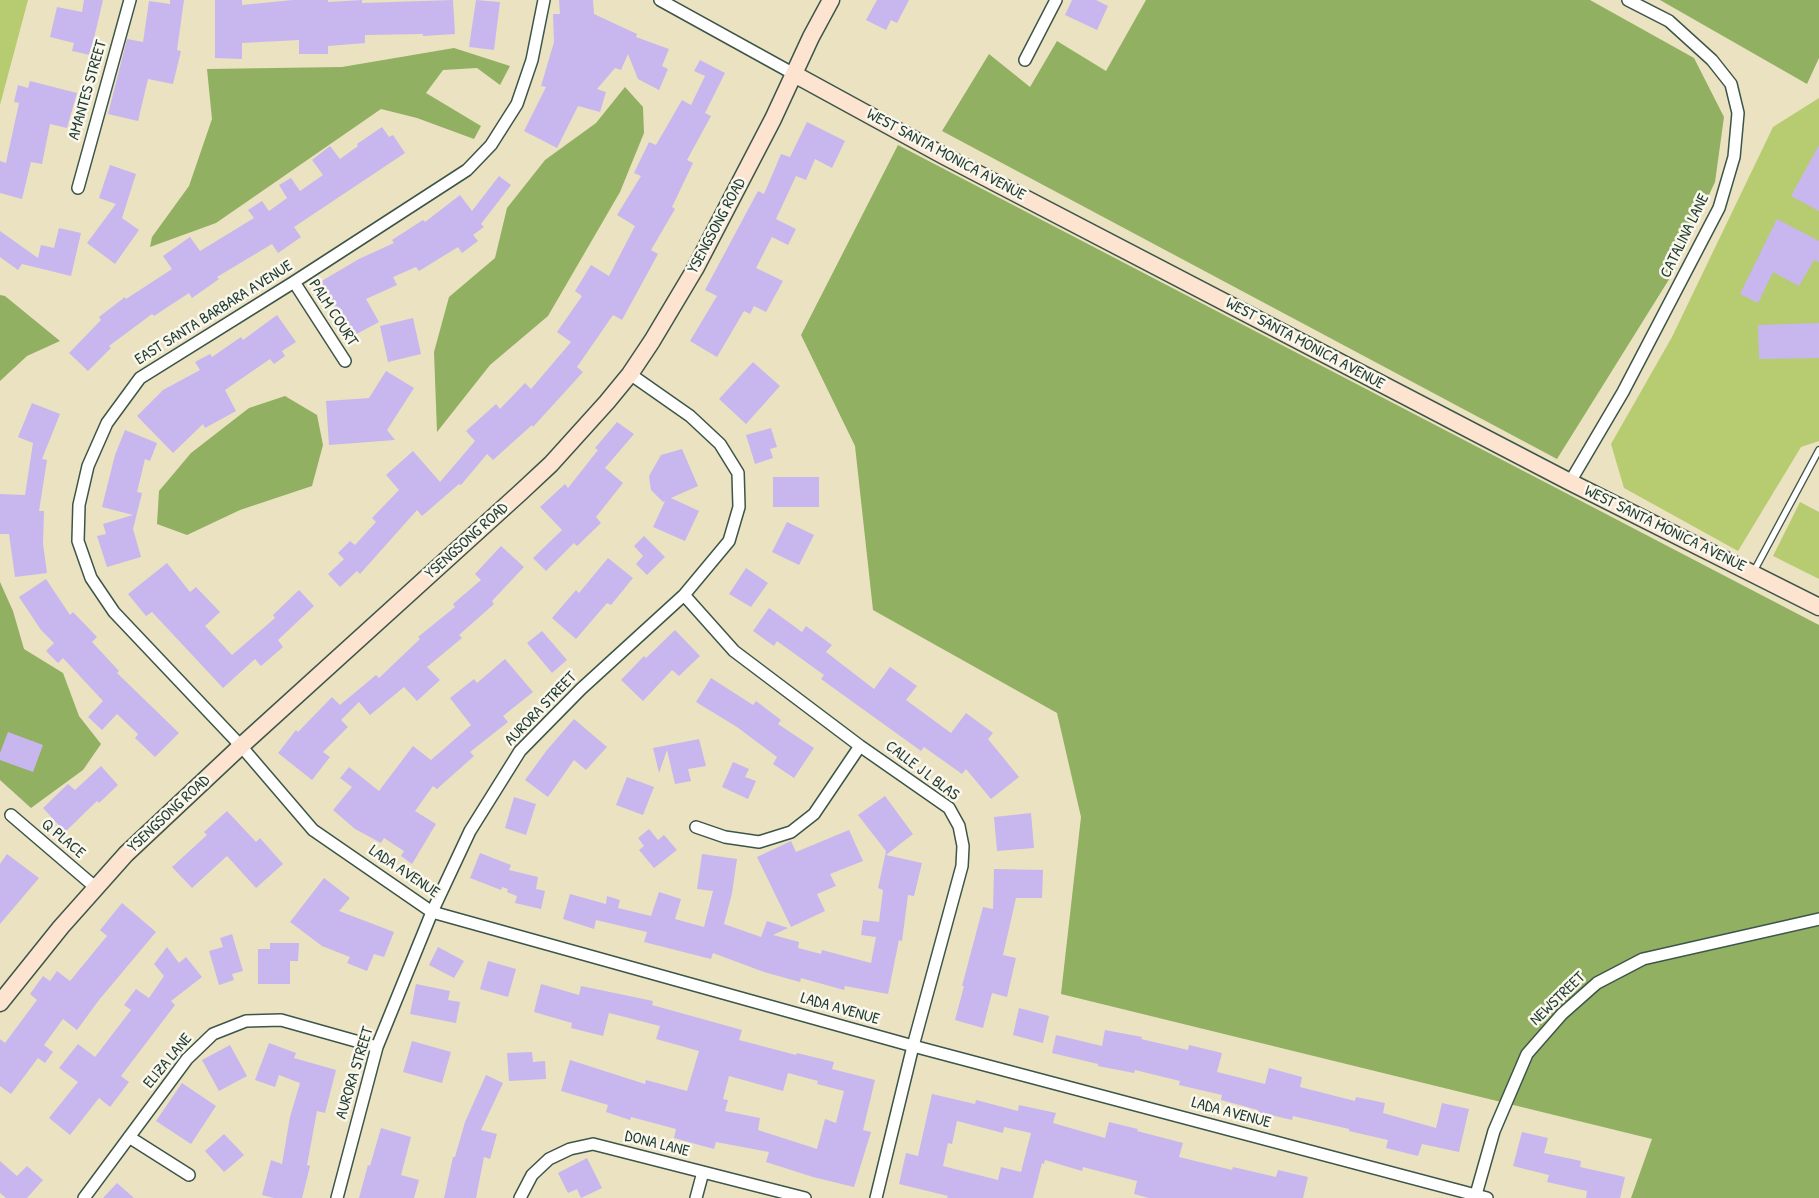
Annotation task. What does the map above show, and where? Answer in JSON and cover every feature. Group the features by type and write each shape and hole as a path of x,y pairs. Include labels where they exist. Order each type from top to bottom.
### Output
{"main road":[{"name":"YSENGSONG ROAD","path":"0,1003 95,887 156,824 545,470 582,432 630,374 673,308 773,119 831,0"},
{"name":"WEST SANTA MONICA AVENUE","path":"794,74 953,160 1570,482 1819,607"}],"street":[{"name":"AMANTES STREET","path":"78,188 130,0"},
{"name":"EAST SANTA BARBARA AVENUE","path":"241,746 114,612 91,578 78,541 79,505 88,466 107,423 140,378 294,282 467,170 491,145 517,104 532,60 544,0"},
{"path":"660,0 794,74"},
{"path":"1025,60 1056,0"},
{"name":"CATALINA LANE","path":"1570,482 1623,392 1719,208 1734,157 1738,113 1731,84 1712,60 1669,21 1628,0"},
{"name":"PALM COURT","path":"294,282 345,361"},
{"name":"AURORA STREET","path":"337,1198 377,1047 432,912 470,831 520,751 581,689 684,595 729,542 740,507 738,473 720,444 690,416 630,374"},
{"name":"CALLE J L BLAS","path":"684,595 734,651 860,746 949,808 959,826 963,846 962,866 876,1198"},
{"name":"LADA AVENUE","path":"241,746 313,830 432,912 914,1046 1487,1198"},
{"path":"696,827 725,837 759,842 792,832 814,814 860,746"},
{"name":"Q PLACE","path":"11,816 95,887"},
{"name":"NEWSTREET","path":"1475,1196 1494,1131 1527,1054 1562,1014 1597,983 1643,959 1819,919"},
{"name":"ELIZA LANE","path":"84,1198 187,1059 213,1034 246,1020 281,1020 377,1047"},
{"path":"130,1137 189,1176"},
{"name":"DONA LANE","path":"520,1198 532,1175 549,1159 570,1149 593,1144 805,1198"},
{"path":"696,1198 703,1172"}],"lane":[{"path":"1752,573 1819,450"}],"green space":[{"path":"0,0 28,0 0,105"},
{"path":"1146,0 1590,0 1694,58 1724,117 1715,182 1673,273 1557,459 942,131 989,54 1030,87 1057,41 1106,71"},
{"path":"1660,0 1819,0 1819,58 1807,84"},
{"path":"454,48 510,66 500,85 477,68 443,70 426,93 481,126 474,139 417,118 381,109 216,223 150,247 152,237 189,186 212,119 207,69 342,67"},
{"path":"625,87 643,107 644,133 620,192 548,316 490,365 437,432 434,352 449,297 495,258 507,208 545,160 596,123"},
{"path":"1819,98 1819,441 1801,447 1738,551 1624,488 1611,444 1672,337 1773,127"},
{"path":"898,145 1819,625 1819,1198 1631,1198 1652,1139 1061,994 1081,817 1057,713 873,610 855,446 801,335"},
{"path":"0,295 5,296 60,341 27,356 0,381"},
{"path":"285,396 317,415 323,445 312,486 240,510 187,535 157,524 159,491 191,453 249,408"},
{"path":"1800,502 1819,512 1819,579 1773,556"},
{"path":"0,582 13,611 24,649 63,673 79,716 101,744 83,770 31,808 0,780"}],"building":[{"path":"84,0 103,0 90,55 72,51 74,43 50,37 57,7 82,12"},
{"path":"170,0 184,0 177,50 181,51 173,84 148,79 138,121 108,114 127,39 143,42 149,1 170,4"},
{"path":"215,0 242,0 242,5 293,0 328,0 328,2 362,0 362,3 453,0 455,34 423,36 423,34 365,35 365,43 328,46 328,54 299,54 299,40 242,43 242,59 215,58"},
{"path":"476,0 500,2 494,50 469,47"},
{"path":"559,0 593,0 594,14 637,34 636,37 669,49 662,66 668,69 659,90 638,79 628,54 621,70 615,68 597,89 606,92 600,112 578,106 557,148 524,131 546,87 541,86 554,42 553,14 560,14"},
{"path":"877,0 909,0 897,23 891,20 886,30 866,20"},
{"path":"1072,0 1096,0 1108,6 1097,30 1065,15"},
{"path":"700,60 725,73 705,113 711,116 687,160 693,163 672,207 675,209 651,250 658,254 622,320 613,315 577,367 583,372 533,427 532,425 493,460 487,454 461,485 459,484 422,516 417,510 360,574 357,571 340,587 328,574 344,559 338,553 350,541 355,545 376,522 372,518 399,490 386,475 413,451 440,482 475,441 466,431 496,404 500,409 525,383 531,389 571,342 557,332 582,296 575,291 591,265 609,276 635,226 617,215 641,176 634,173 649,142 656,145 682,100 691,105 705,76 694,71"},
{"path":"30,81 77,93 67,128 50,124 42,164 31,162 22,199 0,193 0,161 6,163 19,103 14,102 18,85 28,88"},
{"path":"807,122 845,141 832,168 815,159 806,180 796,176 776,219 796,229 788,245 772,237 756,268 783,281 766,312 754,306 750,314 744,311 717,357 690,341 717,296 705,290 758,191 764,194 781,154 790,157"},
{"path":"382,127 389,137 393,135 405,153 294,227 301,237 278,253 272,244 217,277 219,279 192,298 189,293 154,316 152,314 109,346 111,348 88,371 69,353 101,320 99,317 125,297 126,299 172,269 163,256 190,237 200,251 254,218 248,210 262,201 269,211 287,198 279,185 291,178 300,191 323,175 312,160 330,146 340,159 358,146 357,144"},
{"path":"1819,145 1819,211 1791,196"},
{"path":"110,165 136,174 122,218 139,230 115,264 87,243 116,204 99,198"},
{"path":"499,176 511,185 481,224 484,227 473,235 478,241 462,253 458,247 419,271 416,267 393,277 397,285 366,299 379,322 351,337 320,282 359,259 394,243 392,240 423,220 425,222 460,195 472,211"},
{"path":"1777,219 1819,241 1819,262 1814,260 1799,286 1773,272 1758,303 1740,294"},
{"path":"59,228 81,233 71,276 22,264 18,270 0,257 0,231 38,258 41,245 54,248"},
{"path":"277,315 296,342 282,351 285,356 274,364 270,359 225,390 236,411 205,428 203,424 173,453 137,416 163,390 200,370 195,362 210,354 212,357 241,337 243,340"},
{"path":"413,318 421,354 388,362 380,326"},
{"path":"1819,323 1819,358 1759,359 1758,325"},
{"path":"753,362 780,386 746,424 719,399"},
{"path":"386,371 414,388 387,430 395,440 329,445 326,401 369,398"},
{"path":"32,403 60,414 42,459 47,460 39,511 44,511 43,544 47,573 15,577 9,534 0,534 0,494 25,495 33,443 18,437"},
{"path":"617,422 634,434 605,468 623,483 596,517 601,523 577,546 574,543 546,571 533,558 562,530 540,507 565,484 568,488 598,450 595,448"},
{"path":"771,428 777,447 770,449 773,458 755,464 746,435"},
{"path":"125,430 157,443 150,461 145,459 137,492 142,493 133,529 141,557 107,567 97,536 106,534 103,524 133,515 102,507 115,455"},
{"path":"682,449 698,486 671,498 699,511 685,541 653,527 665,501 663,502 651,490 649,476 661,455"},
{"path":"773,477 819,477 819,507 773,507"},
{"path":"787,522 814,535 799,565 772,552"},
{"path":"644,536 665,557 647,575 636,564 643,556 634,546"},
{"path":"501,546 524,567 492,601 494,604 459,635 462,638 427,667 440,680 417,701 404,687 370,715 359,702 341,720 348,727 323,752 330,757 312,780 278,753 296,730 298,732 332,697 340,705 376,675 379,678 420,639 418,637 455,607 453,604 481,580 475,574"},
{"path":"608,558 633,578 611,605 607,603 576,639 552,618 576,590 579,593"},
{"path":"167,563 190,592 196,587 220,612 205,626 232,655 275,618 273,615 299,590 314,606 278,640 283,647 261,666 255,659 223,688 152,612 146,616 128,594"},
{"path":"746,568 768,583 751,607 729,594"},
{"path":"46,579 70,615 73,612 97,637 92,642 119,671 117,673 179,733 155,757 135,738 138,734 117,714 102,730 88,717 103,701 63,658 58,663 46,651 54,643 41,630 19,597"},
{"path":"769,608 802,632 806,626 832,645 826,652 874,689 890,667 917,686 906,700 951,733 966,713 993,733 988,739 1019,777 991,799 966,769 962,774 924,747 921,751 821,679 824,675 777,641 774,646 753,631"},
{"path":"675,630 700,656 679,676 672,670 643,701 621,680 644,656 646,658"},
{"path":"542,631 567,660 552,673 527,643"},
{"path":"505,659 533,692 503,716 508,722 470,752 474,756 437,789 433,786 415,811 436,824 412,864 401,856 404,851 384,838 381,843 355,829 333,810 352,787 340,778 349,767 379,791 413,746 431,760 471,725 450,698 474,679 477,683"},
{"path":"711,678 753,705 756,701 781,720 778,724 814,748 794,778 773,764 777,757 737,727 696,702"},
{"path":"574,719 607,747 586,770 574,760 548,797 525,780 547,750"},
{"path":"8,732 43,745 33,772 0,760 0,753"},
{"path":"699,739 706,766 688,769 691,781 675,784 667,750 659,773 653,748"},
{"path":"733,762 749,769 745,777 756,781 748,799 722,787"},
{"path":"101,766 118,785 99,803 97,801 65,832 43,808 68,784 75,790"},
{"path":"627,777 654,787 643,815 616,805"},
{"path":"885,796 913,834 886,855 922,863 914,896 908,895 902,941 899,940 888,994 845,986 844,990 801,978 800,982 764,972 713,953 711,959 644,942 647,932 596,920 594,929 563,919 570,894 606,904 607,896 620,900 618,908 651,916 659,892 681,899 675,919 704,927 713,891 697,889 702,854 737,859 732,893 724,924 761,937 767,921 788,928 773,935 799,942 798,948 821,954 822,950 871,963 876,937 861,935 863,920 879,922 883,890 878,888 886,851 858,815"},
{"path":"514,797 536,804 526,835 505,828"},
{"path":"227,811 256,842 260,838 283,864 256,888 227,856 192,888 172,867 207,835 204,832"},
{"path":"1031,813 1034,848 997,851 994,817"},
{"path":"649,829 658,840 664,835 677,850 654,868 639,850 644,846 638,838"},
{"path":"849,830 863,861 830,874 836,886 817,894 825,911 791,927 757,857 791,841 796,852"},
{"path":"480,853 511,865 509,870 538,877 536,889 545,891 541,909 515,903 517,896 507,892 508,889 502,887 501,890 470,878"},
{"path":"7,854 39,878 0,924 0,864"},
{"path":"994,869 1043,870 1042,898 1016,898 1003,955 1016,958 1007,997 992,993 983,1028 955,1020 983,907 993,909"},
{"path":"324,878 350,898 339,911 394,932 384,957 374,954 367,971 347,963 350,957 322,946 290,922"},
{"path":"122,903 156,932 99,1000 77,1030 63,1019 44,1045 53,1052 45,1063 38,1058 11,1094 0,1086 0,1039 5,1043 37,1000 30,994 43,976 50,981 57,971 70,981 107,936 100,930"},
{"path":"232,934 243,971 232,974 234,980 219,985 209,951 223,947 220,938"},
{"path":"270,943 299,943 298,961 290,961 290,984 258,984 258,949 270,949"},
{"path":"167,947 179,963 186,957 202,977 171,1001 175,1005 121,1076 129,1082 110,1107 99,1098 70,1135 49,1118 78,1082 59,1068 78,1044 95,1057 131,1010 124,1005 136,989 149,998 164,976 154,964"},
{"path":"438,947 464,961 454,978 429,965"},
{"path":"488,961 516,969 508,997 480,989"},
{"path":"416,984 450,991 448,1000 460,1002 456,1023 410,1014"},
{"path":"541,984 579,995 581,986 653,1001 652,1005 742,1030 739,1040 796,1055 797,1053 834,1062 832,1069 875,1080 863,1130 871,1132 854,1187 813,1177 766,1162 769,1152 716,1142 714,1149 674,1138 676,1129 631,1117 630,1120 606,1112 608,1105 561,1091 570,1060 645,1084 646,1080 687,1091 699,1051 656,1039 660,1026 609,1013 603,1036 571,1028 572,1023 534,1012","holes":["788,1073 818,1081 817,1084 844,1091 836,1123 825,1119 817,1149 758,1130 760,1118 725,1111 728,1100 723,1099 729,1076 783,1091"]},
{"path":"1019,1008 1049,1016 1043,1043 1013,1035"},
{"path":"1105,1030 1142,1037 1141,1039 1188,1050 1189,1045 1222,1053 1217,1072 1265,1084 1269,1068 1302,1077 1300,1087 1355,1101 1356,1097 1385,1103 1383,1113 1436,1128 1442,1103 1469,1109 1459,1152 1422,1144 1418,1156 1386,1148 1388,1140 1293,1116 1292,1120 1258,1112 1258,1110 1221,1100 1222,1095 1179,1085 1180,1081 1135,1070 1134,1073 1098,1066 1098,1064 1052,1053 1056,1035 1102,1046"},
{"path":"412,1041 451,1052 442,1083 403,1072"},
{"path":"269,1043 296,1053 294,1058 336,1070 325,1113 317,1111 307,1165 310,1166 302,1198 274,1198 262,1195 271,1160 282,1164 290,1117 300,1083 279,1075 275,1087 255,1080"},
{"path":"230,1045 247,1076 219,1091 202,1060"},
{"path":"532,1052 533,1062 545,1061 546,1079 509,1081 507,1053"},
{"path":"486,1075 503,1083 481,1130 497,1134 490,1159 484,1157 476,1198 444,1198 453,1157 455,1157 465,1122"},
{"path":"182,1083 216,1106 191,1144 156,1121"},
{"path":"932,1094 975,1104 976,1100 1018,1111 1019,1105 1056,1113 1053,1123 1105,1138 1109,1122 1183,1143 1179,1157 1232,1170 1233,1167 1276,1177 1278,1170 1308,1177 1303,1198 1149,1198 1134,1194 1137,1181 1083,1167 1082,1171 1045,1160 1044,1164 1042,1163 1033,1198 947,1198 948,1196 899,1184 906,1153 918,1156","holes":["957,1121 1003,1133 1004,1127 1031,1133 1021,1172 1001,1167 998,1180 943,1166 948,1143 952,1144"]},
{"path":"381,1128 411,1137 401,1175 419,1180 414,1198 359,1198"},
{"path":"1522,1132 1548,1138 1544,1153 1581,1161 1580,1167 1625,1177 1620,1198 1586,1198 1587,1191 1547,1182 1549,1175 1513,1166"},
{"path":"224,1134 244,1155 224,1172 205,1151"},
{"path":"587,1158 602,1188 581,1198 577,1189 568,1193 558,1173"},
{"path":"0,1161 17,1176 27,1166 43,1180 27,1198 6,1198 0,1193"},
{"path":"117,1183 134,1198 103,1198"}]}
